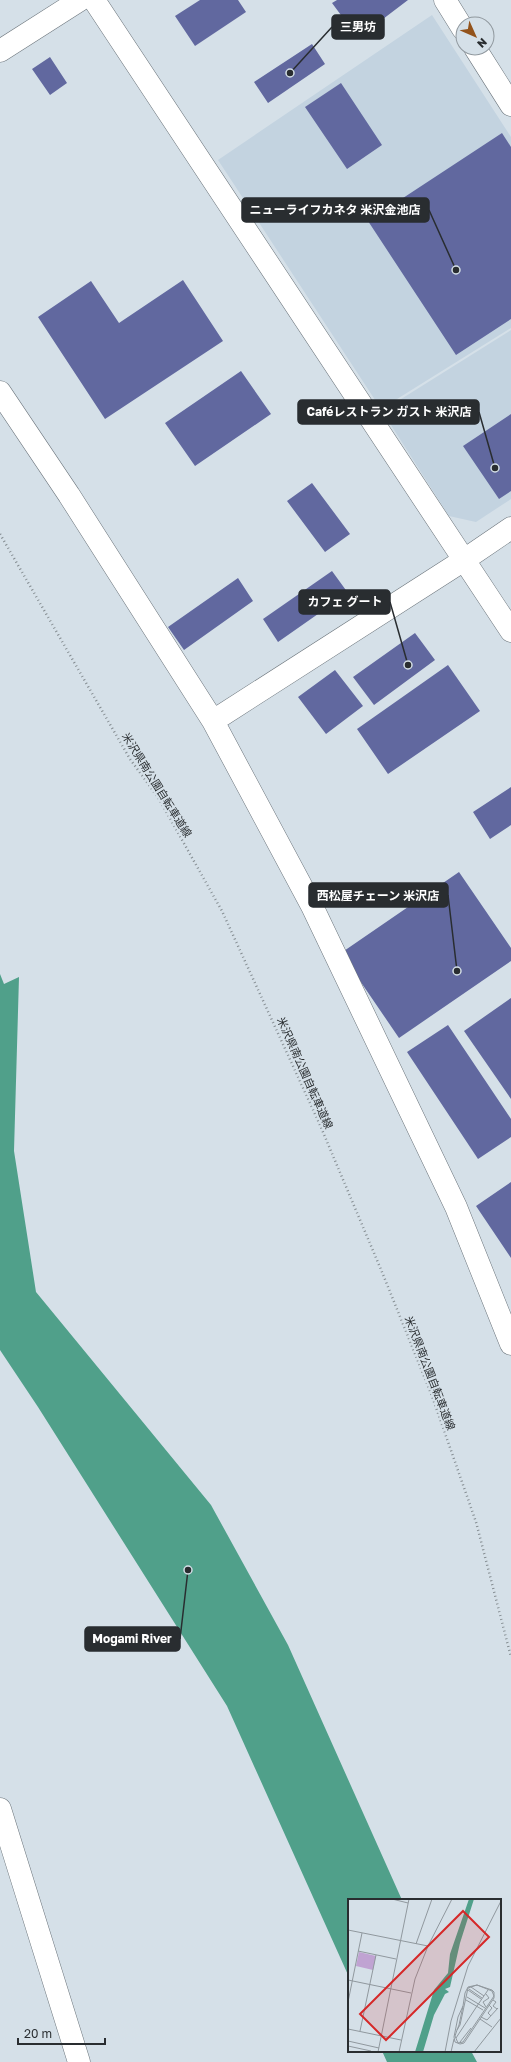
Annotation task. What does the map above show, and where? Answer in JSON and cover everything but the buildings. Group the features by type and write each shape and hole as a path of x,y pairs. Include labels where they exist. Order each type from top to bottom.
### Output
{"street":[{"path":"0,51 80,0"},
{"path":"94,0 511,630"},
{"path":"445,0 455,16"},
{"path":"480,56 511,105"},
{"path":"0,392 69,495 213,721 319,920 456,1207 511,1344"},
{"path":"213,721 464,560 511,528"},
{"path":"0,1809 79,2062"}],"path":[{"name":"米沢県南公園自転車道線","path":"0,534 130,759 159,799 222,911 313,1110 382,1272 432,1396 476,1522 511,1657"}],"shaded area":[{"path":"432,15 455,51 455,56 459,56 511,137 511,328 381,409 218,160"},
{"path":"511,330 511,499 476,522 449,516 382,411"},
{"path":"0,974 4,984 19,977 14,1151 36,1292 211,1505 288,1645 402,1899 348,1899 348,1975 227,1706 38,1407 0,1350"},
{"path":"382,2052 472,2052 477,2062 387,2062"}],"place":[{"name":"三男坊","path":"290,73"},
{"name":"ニューライフカネタ 米沢金池店","path":"456,270"},
{"name":"Caféレストラン ガスト 米沢店","path":"495,468"},
{"name":"カフェ グート","path":"408,665"},
{"name":"西松屋チェーン 米沢店","path":"457,971"},
{"name":"Mogami River","path":"188,1570"}]}
